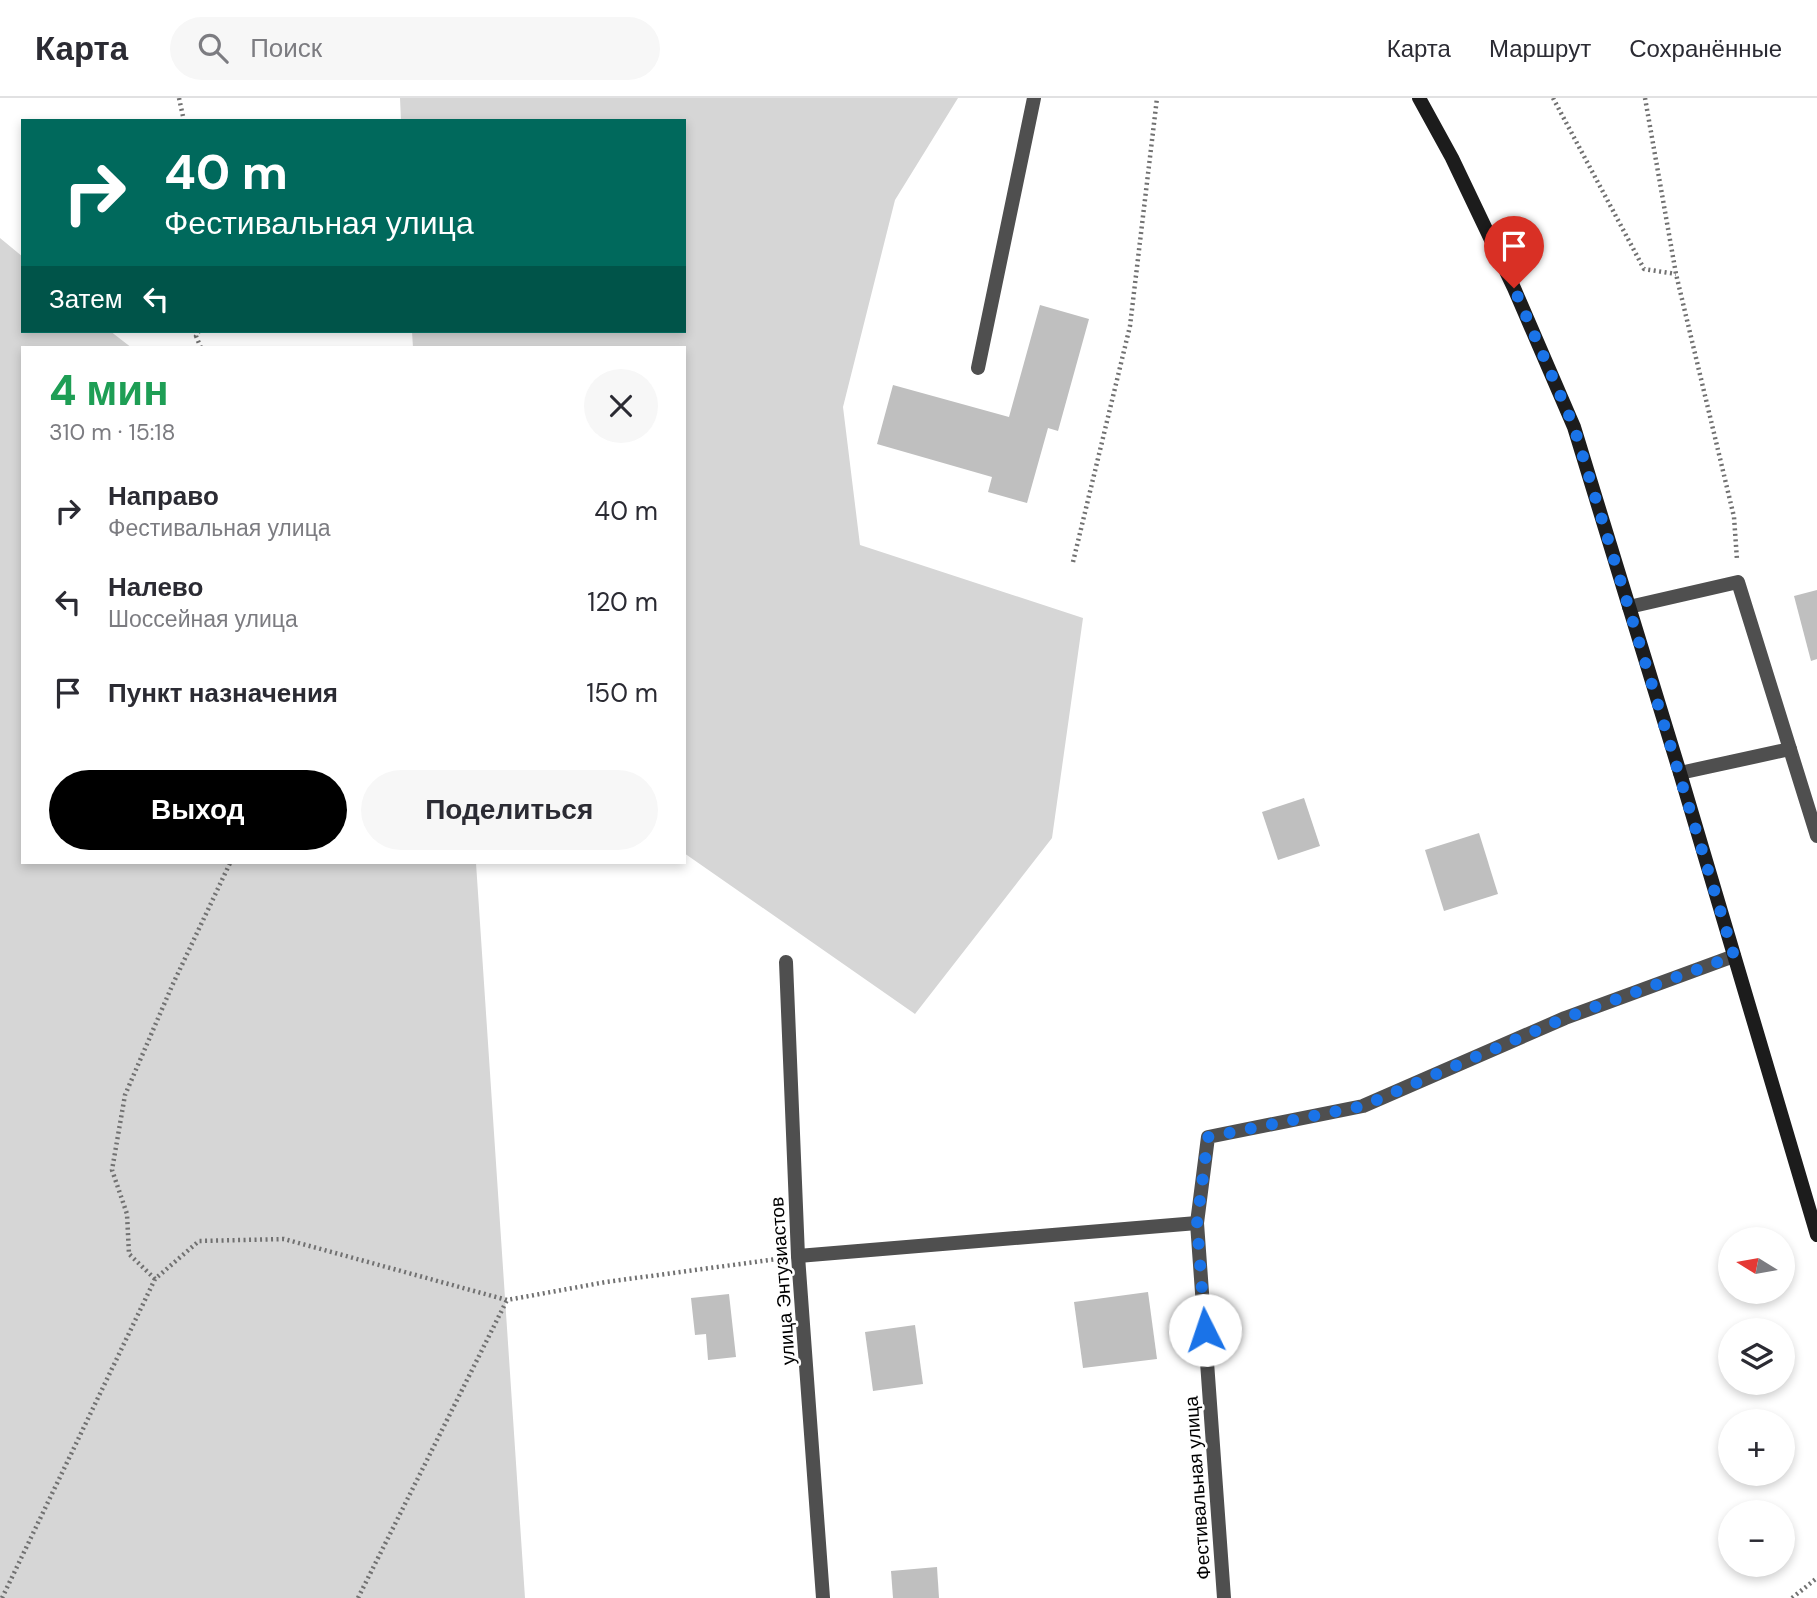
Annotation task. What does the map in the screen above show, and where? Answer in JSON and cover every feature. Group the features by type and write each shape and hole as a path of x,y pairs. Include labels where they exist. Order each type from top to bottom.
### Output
{"main road":[{"path":"1419,98 1458,169 1514,288 1574,427 1817,1235"}],"street":[{"path":"978,368 1034,98"},
{"path":"1629,607 1738,582 1817,836"},
{"path":"1680,773 1790,749"},
{"name":"Фестивальная улица","path":"1224,1598 1197,1223 1208,1137 1363,1106 1565,1018 1734,956"},
{"name":"улица Энтузиастов","path":"786,962 798,1256 823,1598"},
{"path":"798,1256 1197,1223"}],"path":[{"path":"179,98 184,119"},
{"path":"1073,562 1130,326 1157,98"},
{"path":"1553,98 1644,269 1676,274"},
{"path":"1645,98 1676,274 1734,517 1738,582"},
{"path":"155,1279 129,1254 127,1214 111,1170 125,1095 172,986 230,864"},
{"path":"2,1598 155,1279 199,1241 284,1239 507,1300 606,1282 798,1256"},
{"path":"358,1598 507,1300"},
{"path":"1792,1598 1817,1577"}],"shaded area":[{"path":"400,98 958,98 895,200 843,407 860,545 1083,618 1052,838 915,1014 686,854 686,346 413,346 412,333 686,333 686,119 401,119"},
{"path":"0,238 21,255 21,333 113,333 129,346 21,346 21,864 476,864 525,1598 0,1598"}],"building":[{"path":"1040,305 1089,319 1058,431 1048,428 1027,503 988,492 992,477 877,444 893,385 1009,417"},
{"path":"1817,590 1817,659 1811,661 1794,596"},
{"path":"1304,798 1320,846 1278,860 1262,812"},
{"path":"1479,833 1498,894 1444,911 1425,850"},
{"path":"1148,1292 1157,1359 1083,1368 1074,1302"},
{"path":"729,1294 736,1357 708,1360 706,1334 695,1335 691,1298"},
{"path":"915,1325 923,1384 873,1391 865,1332"},
{"path":"937,1567 939,1598 893,1598 891,1571"}],"route":[{"path":"1205,1330 1197,1223 1208,1137 1363,1106 1565,1018 1734,956 1574,427 1514,288"}]}
